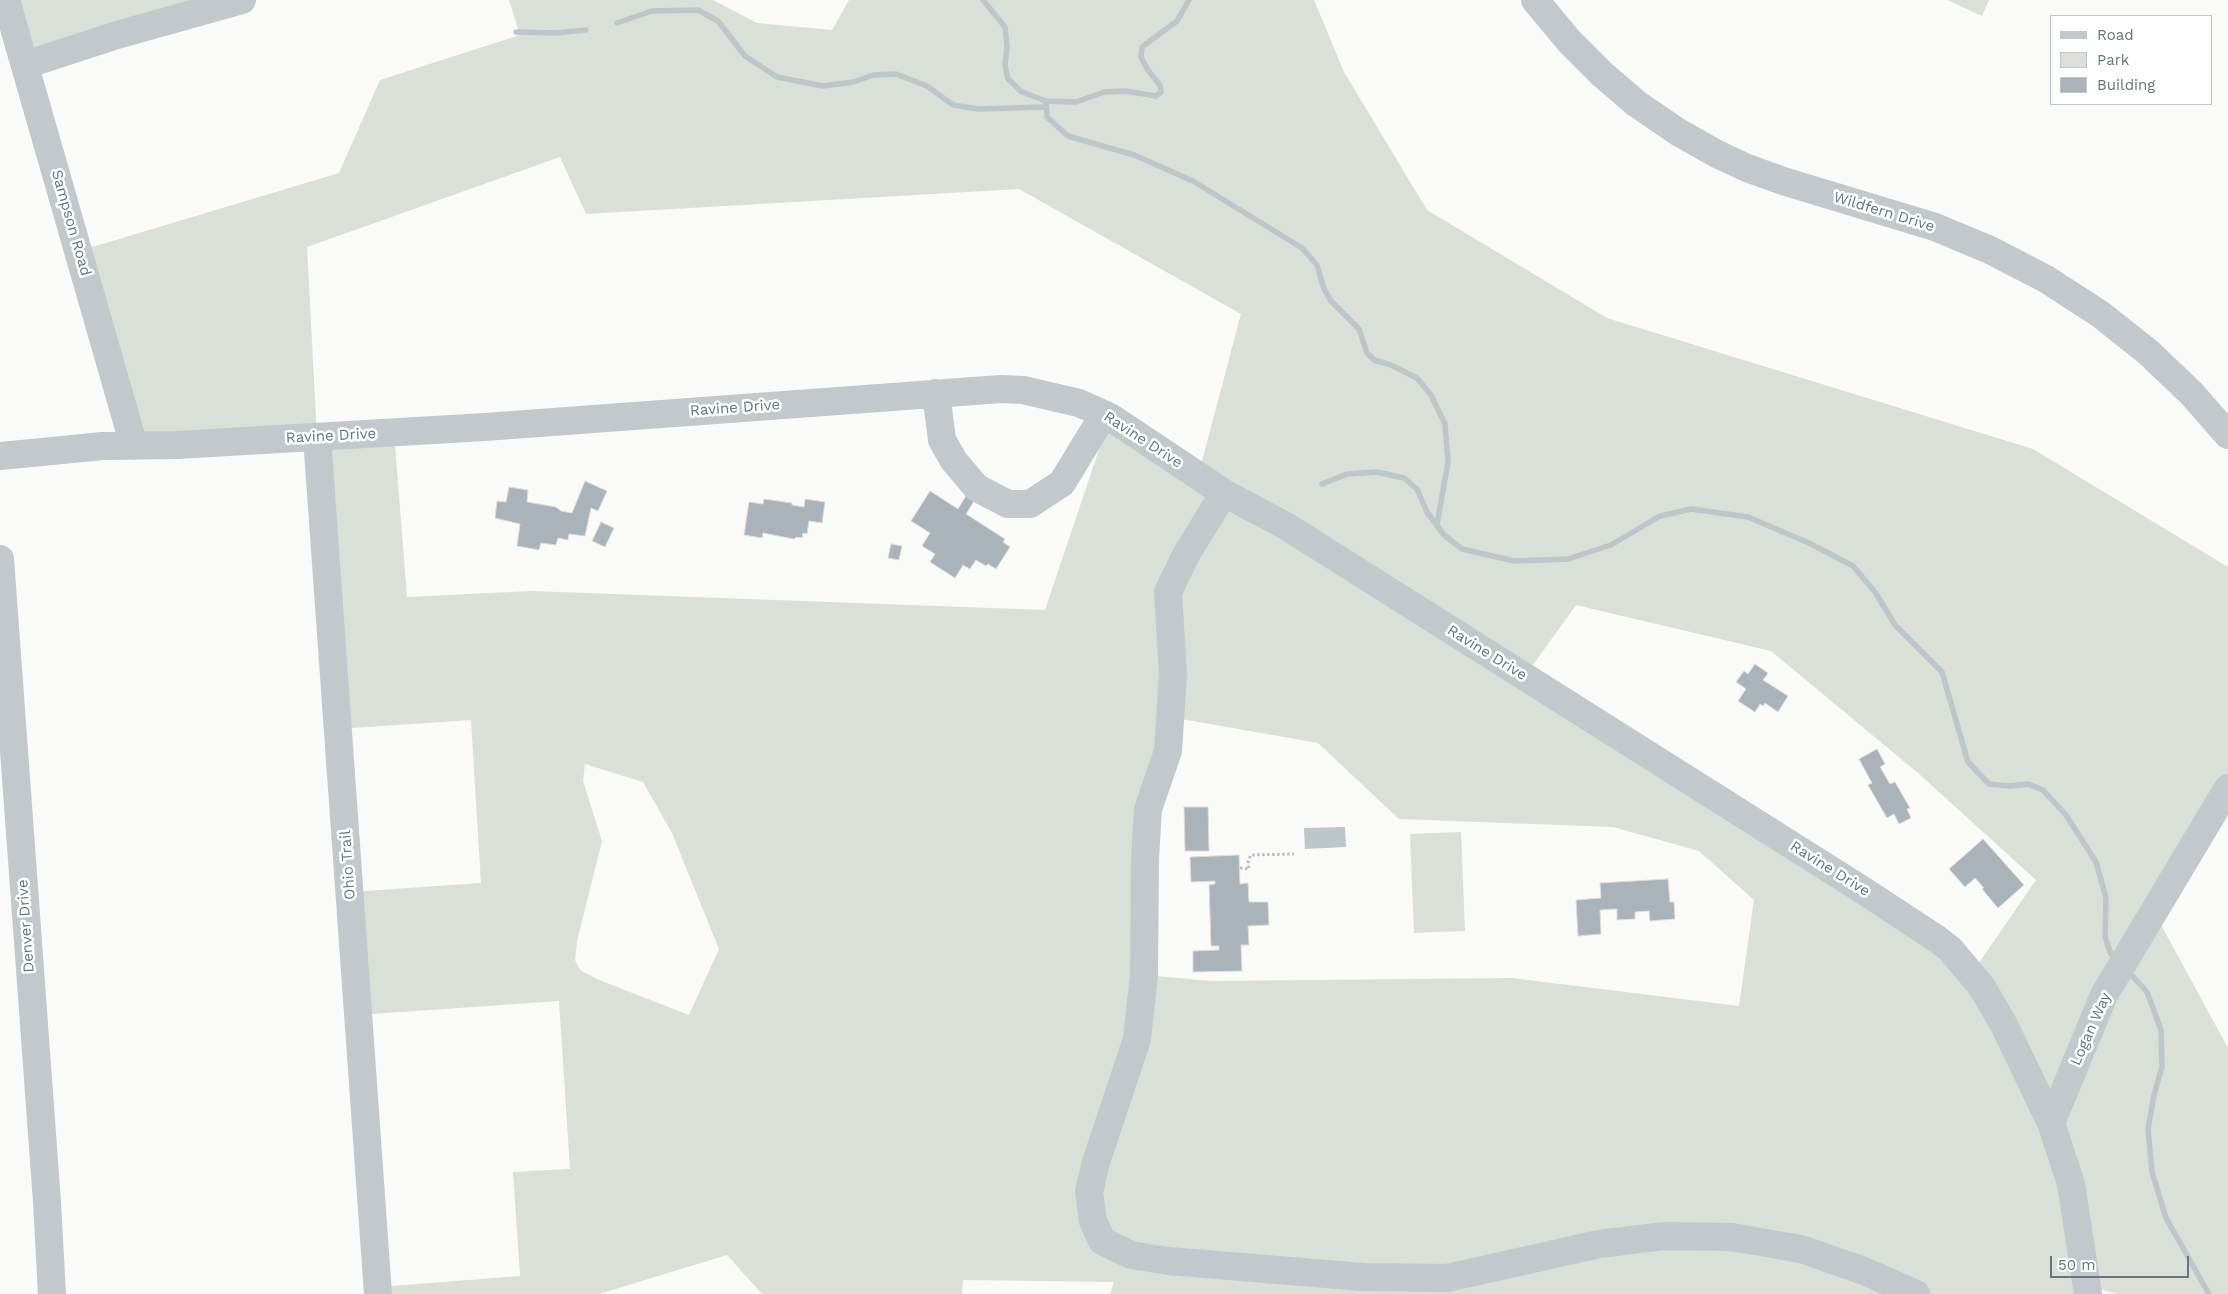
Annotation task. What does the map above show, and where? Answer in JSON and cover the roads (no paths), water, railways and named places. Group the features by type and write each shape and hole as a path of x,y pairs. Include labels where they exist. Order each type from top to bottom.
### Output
{"street":[{"name":"Sampson Road","path":"6,0 134,446"},
{"path":"25,64 117,35 242,0"},
{"name":"Wildfern Drive","path":"1535,0 1569,42 1602,74 1637,104 1678,132 1746,168 1935,227 1990,250 2046,279 2100,314 2148,352 2192,393 2228,435"},
{"name":"Ravine Drive","path":"0,456 103,446 317,437 485,427 1001,389 1023,390 1060,397 1104,414 1224,493 1286,526 1853,883 1937,939 1950,949 1982,987 2004,1025 2051,1123"},
{"path":"936,394 942,440 954,462 978,488 1008,504 1030,504 1062,483 1104,414"},
{"name":"Ohio Trail","path":"317,437 378,1294"},
{"path":"1224,493 1187,553 1168,592 1174,675 1168,751 1148,809 1144,858 1144,975 1137,1039 1096,1162 1089,1192 1093,1222 1102,1241 1131,1255 1169,1261 1363,1277 1447,1278 1599,1244 1664,1236 1732,1237 1801,1249 1864,1271 1916,1294"},
{"name":"Denver Drive","path":"0,559 47,1202 52,1294"},
{"name":"Logan Way","path":"2051,1123 2104,995 2226,798"},
{"path":"2051,1123 2071,1184 2088,1294"}],"waterway":[{"path":"983,0 1005,27 1007,46 1005,65 1008,79 1022,92 1046,101 1047,117 1068,136 1134,155 1193,181 1302,248 1317,265 1324,289 1331,301 1359,329 1367,353 1374,360 1391,365 1417,378 1431,395 1445,424 1448,462 1437,525"},
{"path":"1046,101 1076,102 1104,92 1125,91 1156,96 1161,92 1160,85 1147,69 1141,57 1142,47 1177,21 1189,0"},
{"path":"617,23 652,11 698,10 718,21 745,56 777,77 823,86 853,82 873,75 896,74 927,86 953,105 978,109 1045,107"},
{"path":"516,32 556,33 586,30"},
{"path":"1322,484 1347,474 1377,472 1404,478 1417,489 1427,512 1444,535 1462,549 1514,561 1568,559 1611,545 1660,516 1691,509 1748,517 1809,543 1853,566 1875,592 1895,625 1942,672 1968,762 1989,784 2009,786 2028,784 2043,790 2066,815 2096,862 2106,898 2105,937 2111,954 2116,959"},
{"path":"2128,971 2147,992 2161,1030 2162,1067 2154,1095 2148,1129 2152,1172 2166,1218 2209,1294"}]}
